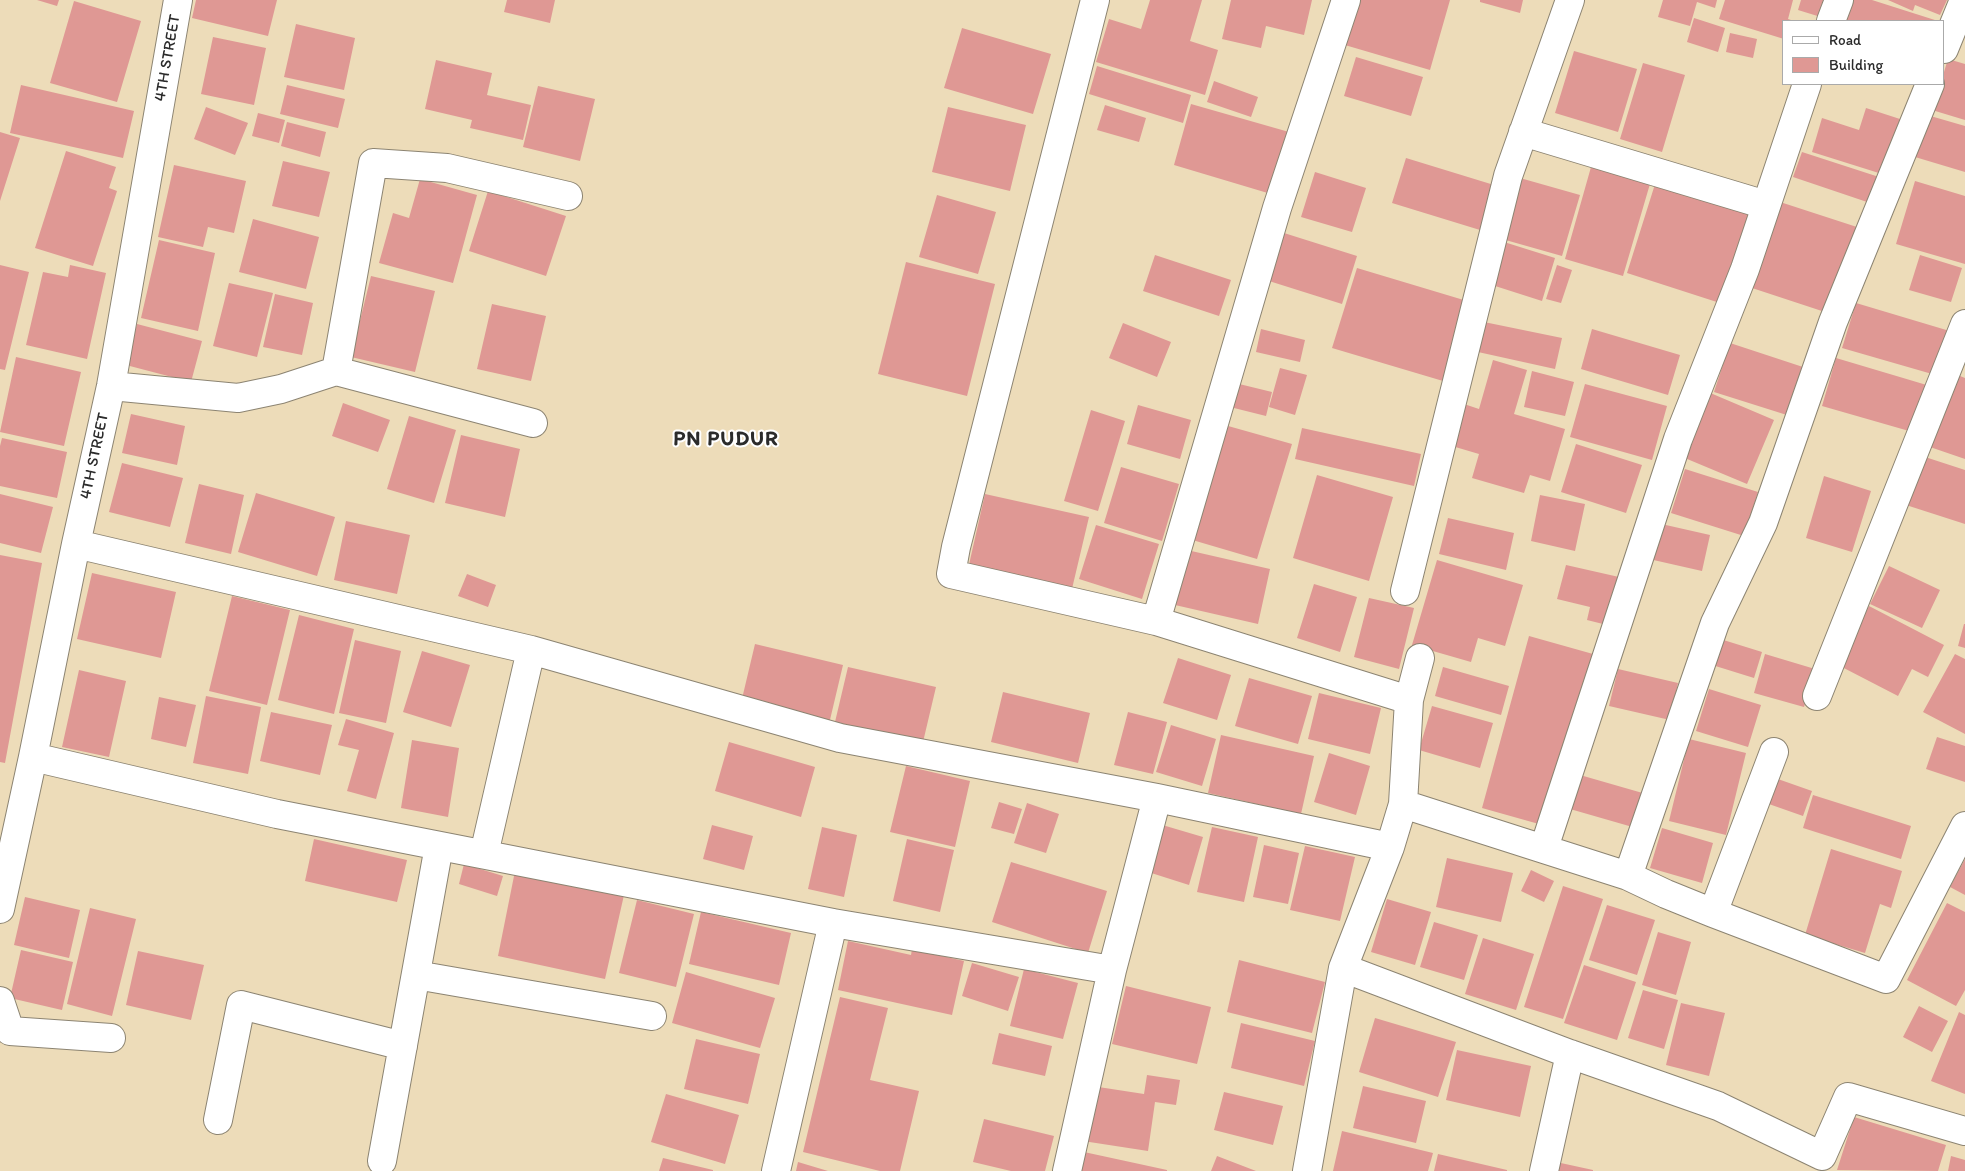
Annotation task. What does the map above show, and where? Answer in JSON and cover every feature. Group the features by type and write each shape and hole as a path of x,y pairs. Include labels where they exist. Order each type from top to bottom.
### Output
{"street":[{"name":"4TH STREET","path":"0,910 111,386 178,0"},
{"path":"1095,0 958,537 951,574 1156,621 1409,700"},
{"path":"1156,621 1277,208 1346,0"},
{"path":"1405,591 1506,186 1570,0"},
{"path":"1831,20 1839,0"},
{"path":"1945,47 1964,0"},
{"path":"1544,848 1678,438 1745,269 1808,85"},
{"path":"1628,876 1715,623 1763,523 1833,322 1930,85"},
{"path":"1524,132 1766,205"},
{"path":"336,371 373,163 447,168 568,196"},
{"path":"1817,696 1965,324"},
{"path":"111,386 238,398 281,389 336,371 534,423"},
{"path":"76,544 532,650 840,738 1157,798 1390,847"},
{"path":"484,854 532,650"},
{"path":"1307,1171 1343,968 1390,847 1404,804 1409,700 1420,658"},
{"path":"1713,913 1774,752"},
{"path":"33,757 277,814 439,846 833,923 1112,970"},
{"path":"1067,1171 1112,970 1157,798"},
{"path":"1404,804 1628,876 1713,913 1886,978 1965,826"},
{"path":"382,1160 439,846"},
{"path":"776,1171 833,923"},
{"path":"1343,968 1570,1054 1718,1106 1822,1156 1848,1097 1965,1131"},
{"path":"416,975 652,1016"},
{"path":"0,1001 10,1031 111,1038"},
{"path":"218,1120 241,1005 403,1046"},
{"path":"1544,1171 1570,1054"}],"building":[{"path":"37,0 59,0 57,6"},
{"path":"196,0 277,0 268,36 192,18"},
{"path":"507,0 555,0 550,23 504,12"},
{"path":"1150,0 1202,0 1190,41 1218,50 1205,95 1096,62 1109,19 1141,29"},
{"path":"1231,0 1312,0 1304,35 1266,26 1261,48 1222,39"},
{"path":"1350,0 1450,0 1430,70 1338,43"},
{"path":"1480,0 1523,0 1520,13 1480,2"},
{"path":"1663,0 1717,0 1715,8 1697,2 1690,26 1658,17"},
{"path":"1725,0 1793,0 1788,19 1791,20 1782,20 1782,38 1719,19"},
{"path":"1801,0 1830,0 1824,18 1798,10"},
{"path":"1845,0 1872,0 1935,20 1838,20"},
{"path":"1888,0 1947,0 1940,15 1915,5 1913,11"},
{"path":"74,1 141,21 117,102 50,83"},
{"path":"1694,18 1725,28 1718,52 1687,42"},
{"path":"296,24 355,38 344,90 284,77"},
{"path":"962,28 1051,54 1033,114 944,88"},
{"path":"1730,33 1757,39 1753,58 1726,52"},
{"path":"213,37 266,48 254,105 201,94"},
{"path":"1574,51 1637,69 1618,132 1555,113"},
{"path":"1356,57 1423,77 1411,116 1344,96"},
{"path":"1948,59 1965,64 1965,120 1932,110 1940,85 1945,85 1945,69"},
{"path":"436,60 492,73 487,95 531,105 523,140 470,128 472,120 425,109"},
{"path":"1643,63 1685,75 1662,152 1620,139"},
{"path":"1097,66 1191,95 1183,123 1089,94"},
{"path":"1214,81 1258,97 1251,117 1207,102"},
{"path":"21,85 134,111 123,158 10,133"},
{"path":"287,85 345,99 338,128 280,114"},
{"path":"538,86 595,99 580,161 523,147"},
{"path":"1191,104 1289,132 1271,194 1174,165"},
{"path":"1105,105 1146,118 1139,142 1097,130"},
{"path":"206,107 248,123 235,155 194,139"},
{"path":"948,107 1026,125 1010,191 932,172"},
{"path":"1866,108 1900,119 1882,174 1812,152 1822,118 1859,130"},
{"path":"258,113 285,120 279,143 252,136"},
{"path":"1927,115 1965,126 1965,172 1915,157"},
{"path":"287,122 326,132 320,157 281,146"},
{"path":"0,132 20,138 0,201"},
{"path":"66,151 116,167 109,188 117,191 93,266 35,248"},
{"path":"1802,152 1879,177 1870,203 1793,177"},
{"path":"1406,158 1494,185 1480,230 1392,203"},
{"path":"1593,160 1652,177 1623,276 1565,259"},
{"path":"283,161 330,172 319,217 272,206"},
{"path":"174,165 246,181 234,233 208,227 203,247 158,237"},
{"path":"1315,172 1366,188 1352,232 1301,217"},
{"path":"1520,178 1580,195 1562,256 1502,239"},
{"path":"420,179 477,195 453,283 379,263 393,213 409,218"},
{"path":"1656,181 1752,211 1723,304 1627,273"},
{"path":"1915,181 1965,196 1965,264 1896,244"},
{"path":"488,191 566,216 546,276 469,251"},
{"path":"937,195 996,212 978,274 919,257"},
{"path":"1777,201 1860,228 1831,314 1749,287"},
{"path":"253,219 319,237 306,289 239,272"},
{"path":"1284,233 1357,256 1342,304 1269,281"},
{"path":"159,240 215,253 198,331 141,318"},
{"path":"1504,242 1555,258 1542,301 1492,285"},
{"path":"1155,255 1231,280 1219,316 1143,291"},
{"path":"1920,255 1962,268 1951,302 1909,290"},
{"path":"906,262 995,284 967,396 878,374"},
{"path":"0,265 29,272 5,370 0,369"},
{"path":"70,265 106,273 87,359 26,345 43,272 68,277"},
{"path":"1557,265 1572,270 1561,303 1546,299"},
{"path":"1357,268 1467,301 1443,381 1332,348"},
{"path":"371,276 435,291 415,372 351,357"},
{"path":"229,283 273,293 257,357 213,346"},
{"path":"275,294 313,303 302,355 263,347"},
{"path":"1856,303 1953,332 1939,376 1842,348"},
{"path":"492,304 546,316 531,381 477,369"},
{"path":"1484,322 1562,338 1555,369 1478,352"},
{"path":"1123,323 1171,342 1157,377 1109,358"},
{"path":"137,324 202,341 191,382 126,365"},
{"path":"1261,329 1305,340 1300,362 1256,352"},
{"path":"1592,329 1680,355 1668,395 1581,369"},
{"path":"1730,343 1806,368 1790,416 1714,392"},
{"path":"16,357 81,372 64,446 0,432"},
{"path":"1836,358 1930,386 1916,433 1822,406"},
{"path":"1493,360 1527,370 1514,414 1565,429 1550,481 1530,475 1524,493 1472,478 1479,454 1452,446 1464,404 1479,409"},
{"path":"1280,368 1307,375 1295,415 1269,407"},
{"path":"1532,371 1574,382 1565,416 1524,407"},
{"path":"1955,374 1965,378 1965,459 1930,447"},
{"path":"1231,382 1272,392 1266,416 1226,406"},
{"path":"1585,384 1667,406 1652,460 1570,437"},
{"path":"1708,392 1774,420 1747,484 1680,456"},
{"path":"343,403 390,420 378,452 332,436"},
{"path":"1138,405 1191,420 1180,459 1127,444"},
{"path":"1091,410 1125,421 1098,511 1064,501"},
{"path":"131,414 185,426 177,465 122,453"},
{"path":"409,416 456,430 434,503 387,489"},
{"path":"1221,424 1292,444 1257,559 1189,539"},
{"path":"1302,428 1421,454 1414,486 1295,459"},
{"path":"461,435 520,449 505,517 445,503"},
{"path":"2,438 67,452 57,498 0,486 0,446"},
{"path":"1576,444 1642,465 1626,513 1561,492"},
{"path":"1922,456 1965,470 1965,524 1906,505"},
{"path":"122,463 183,478 170,527 109,512"},
{"path":"1121,467 1179,484 1162,541 1104,523"},
{"path":"1685,469 1758,492 1744,536 1671,513"},
{"path":"1317,475 1393,497 1369,581 1293,558"},
{"path":"1824,476 1871,491 1852,552 1806,538"},
{"path":"199,484 244,495 231,554 185,543"},
{"path":"256,493 335,517 317,576 238,552"},
{"path":"0,494 53,507 41,553 0,543"},
{"path":"985,494 1089,517 1071,593 968,569"},
{"path":"1540,495 1585,504 1575,551 1531,541"},
{"path":"1448,518 1514,533 1506,570 1439,554"},
{"path":"346,521 410,535 397,594 334,580"},
{"path":"1657,523 1710,535 1702,571 1649,559"},
{"path":"1096,525 1159,544 1142,599 1079,579"},
{"path":"1187,550 1270,569 1258,624 1175,605"},
{"path":"0,555 42,563 5,763 0,762"},
{"path":"1437,560 1523,585 1505,646 1478,638 1471,662 1412,645"},
{"path":"1566,565 1619,577 1607,625 1587,620 1590,607 1557,599"},
{"path":"1889,566 1940,590 1922,628 1870,604"},
{"path":"92,573 176,592 161,658 77,639"},
{"path":"467,574 496,585 488,607 458,596"},
{"path":"1314,584 1357,597 1340,652 1297,638"},
{"path":"232,596 290,610 267,705 209,691"},
{"path":"1369,598 1414,608 1399,669 1354,657"},
{"path":"1869,606 1944,645 1928,677 1912,669 1898,696 1838,665"},
{"path":"299,615 354,629 334,714 278,700"},
{"path":"1965,624 1965,648 1958,646"},
{"path":"1529,636 1593,654 1546,826 1482,808"},
{"path":"1717,638 1762,652 1754,678 1709,664"},
{"path":"355,640 401,651 386,723 339,713"},
{"path":"755,644 843,665 829,724 741,703"},
{"path":"422,651 470,665 451,727 403,712"},
{"path":"1765,654 1815,669 1804,707 1754,693"},
{"path":"1955,654 1965,659 1965,734 1923,712"},
{"path":"1178,658 1231,675 1217,720 1163,703"},
{"path":"848,667 936,687 923,742 835,722"},
{"path":"1443,667 1509,686 1501,715 1435,696"},
{"path":"1618,669 1678,683 1670,720 1609,706"},
{"path":"79,670 126,681 109,757 62,747"},
{"path":"1249,678 1312,696 1298,744 1235,726"},
{"path":"1709,689 1761,705 1748,747 1696,731"},
{"path":"1003,692 1090,713 1078,763 991,742"},
{"path":"1319,693 1381,708 1370,754 1308,739"},
{"path":"206,696 261,707 248,774 193,763"},
{"path":"159,697 196,705 186,747 151,739"},
{"path":"1432,706 1493,723 1480,768 1419,750"},
{"path":"271,712 332,725 320,775 260,761"},
{"path":"1128,712 1167,722 1153,774 1114,765"},
{"path":"346,719 394,733 376,799 347,791 359,750 338,745"},
{"path":"1171,725 1216,739 1202,786 1156,772"},
{"path":"1221,735 1314,756 1301,814 1208,793"},
{"path":"1937,737 1965,746 1965,782 1926,769"},
{"path":"1689,739 1746,753 1726,835 1669,821"},
{"path":"412,740 459,748 448,817 401,808"},
{"path":"729,742 815,767 801,817 715,791"},
{"path":"1329,753 1370,766 1356,815 1314,802"},
{"path":"906,766 970,781 955,847 890,832"},
{"path":"1580,775 1646,794 1636,828 1570,809"},
{"path":"1775,778 1812,791 1803,816 1766,803"},
{"path":"1813,795 1911,826 1901,859 1803,828"},
{"path":"999,802 1022,809 1014,834 991,828"},
{"path":"1027,803 1059,814 1046,853 1014,843"},
{"path":"1159,824 1203,837 1189,885 1145,871"},
{"path":"712,825 753,836 744,870 703,859"},
{"path":"822,827 857,835 844,897 808,889"},
{"path":"1212,827 1258,837 1244,902 1197,892"},
{"path":"1662,828 1713,843 1702,883 1650,868"},
{"path":"314,839 407,860 397,902 305,881"},
{"path":"907,839 954,850 940,912 893,901"},
{"path":"1264,845 1299,853 1288,904 1253,897"},
{"path":"1305,846 1355,857 1340,921 1290,910"},
{"path":"1831,849 1902,871 1891,908 1880,904 1865,953 1805,935"},
{"path":"1447,858 1513,873 1501,922 1436,907"},
{"path":"1965,859 1965,895 1950,887"},
{"path":"1011,862 1107,891 1088,953 992,922"},
{"path":"464,864 503,876 497,896 459,884"},
{"path":"1531,870 1554,881 1544,902 1521,891"},
{"path":"515,871 624,895 605,979 498,956"},
{"path":"1563,886 1603,899 1563,1019 1524,1007"},
{"path":"25,897 80,910 69,958 14,945"},
{"path":"1387,899 1431,912 1415,965 1371,952"},
{"path":"637,900 694,914 676,987 619,973"},
{"path":"1947,903 1965,912 1965,990 1956,1006 1907,980"},
{"path":"1607,905 1655,920 1637,975 1589,960"},
{"path":"90,908 136,919 112,1016 67,1004"},
{"path":"701,912 791,933 779,985 689,964"},
{"path":"1434,922 1478,935 1464,980 1420,967"},
{"path":"1658,932 1691,942 1676,995 1642,985"},
{"path":"1483,938 1534,954 1516,1010 1465,994"},
{"path":"848,941 911,955 912,949 964,961 952,1015 838,990"},
{"path":"21,950 73,962 62,1010 10,998"},
{"path":"138,951 204,965 191,1020 126,1005"},
{"path":"1239,960 1325,982 1312,1033 1227,1012"},
{"path":"972,963 1019,977 1008,1011 962,996"},
{"path":"1584,965 1636,982 1617,1040 1564,1023"},
{"path":"1024,969 1078,983 1063,1039 1010,1026"},
{"path":"686,972 775,998 760,1048 672,1023"},
{"path":"1126,986 1211,1007 1197,1064 1112,1044"},
{"path":"1643,990 1678,1000 1664,1049 1628,1038"},
{"path":"840,997 888,1008 870,1080 919,1091 900,1171 880,1171 803,1152"},
{"path":"1681,1003 1725,1013 1709,1076 1666,1065"},
{"path":"1919,1006 1948,1021 1932,1052 1903,1037"},
{"path":"1959,1012 1965,1015 1965,1094 1931,1081"},
{"path":"1375,1018 1456,1042 1438,1097 1359,1072"},
{"path":"1241,1023 1315,1041 1304,1086 1231,1068"},
{"path":"999,1033 1052,1046 1045,1076 992,1064"},
{"path":"696,1039 760,1054 748,1104 684,1089"},
{"path":"1457,1050 1531,1066 1520,1117 1446,1100"},
{"path":"1147,1075 1180,1080 1176,1105 1155,1102 1148,1151 1083,1141 1092,1086 1144,1094"},
{"path":"1363,1086 1426,1101 1416,1143 1353,1128"},
{"path":"1224,1092 1283,1106 1273,1145 1214,1130"},
{"path":"666,1094 739,1115 725,1164 651,1142"},
{"path":"1854,1117 1946,1145 1938,1171 1837,1170"},
{"path":"984,1119 1054,1136 1045,1171 1011,1171 973,1162"},
{"path":"1342,1131 1433,1153 1428,1171 1333,1171"},
{"path":"1084,1152 1167,1170 1167,1171 1080,1171"},
{"path":"1438,1154 1507,1170 1507,1171 1434,1171"},
{"path":"1217,1156 1256,1171 1211,1171"},
{"path":"1951,1156 1965,1160 1965,1171 1948,1171"},
{"path":"663,1158 713,1170 713,1171 659,1171"},
{"path":"1547,1160 1593,1170 1593,1171 1544,1171"},
{"path":"798,1162 828,1171 796,1171"}],"district":[{"name":"PN PUDUR","path":"726,440"}]}
